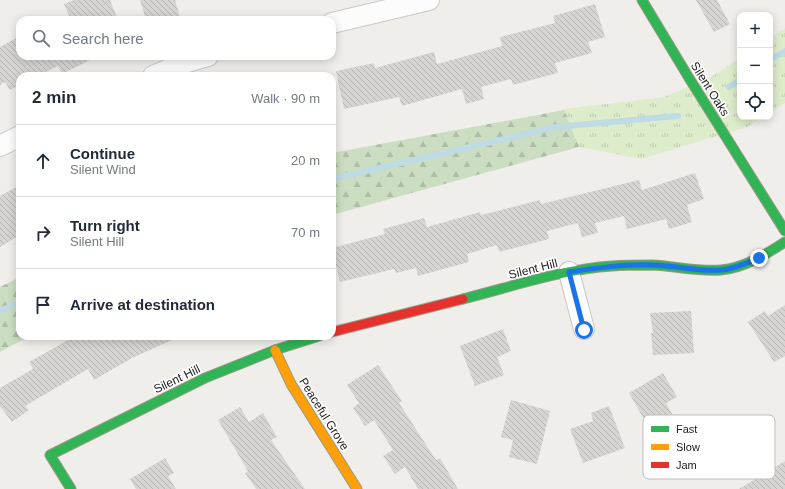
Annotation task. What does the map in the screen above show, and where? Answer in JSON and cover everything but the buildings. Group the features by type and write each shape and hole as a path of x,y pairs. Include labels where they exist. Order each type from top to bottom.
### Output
{"street":[{"path":"336,23 429,0"},
{"name":"Silent Oaks","path":"642,0 685,72 785,231"},
{"path":"162,72 194,60"},
{"path":"0,146 16,138"},
{"name":"Silent Hill","path":"336,331 569,272 611,266 652,265 691,269 722,270 739,266 759,258 785,242"},
{"path":"569,272 584,330"},
{"name":"Silent Hill","path":"71,489 50,455 205,378 275,350 306,340"},
{"name":"Peaceful Grove","path":"275,350 291,384 357,489"}],"green space":[{"path":"785,28 785,103 773,110 773,48 773,36"},
{"path":"737,60 737,120 758,120 747,127 641,159 579,147 563,109 664,97 711,77"},
{"path":"564,110 579,147 336,214 336,152"},
{"path":"16,279 16,340 22,340 0,352 0,287"}],"waterway":[{"path":"773,58 785,51"},
{"path":"729,87 737,82"},
{"path":"336,178 556,127 678,116"},
{"path":"0,311 16,304"}],"traffic: fast":[{"path":"642,0 785,231"},
{"path":"463,299 537,279 593,268 622,265 652,265 704,270 730,269 755,260 785,242"},
{"path":"71,489 50,455 205,378 275,350 306,340"}],"traffic: slow":[{"path":"275,350 291,384 357,489"}],"traffic: jam":[{"path":"336,331 463,299"}],"route":[{"path":"584,330 569,272 611,266 652,265 691,269 722,270 739,266 759,258"}]}
